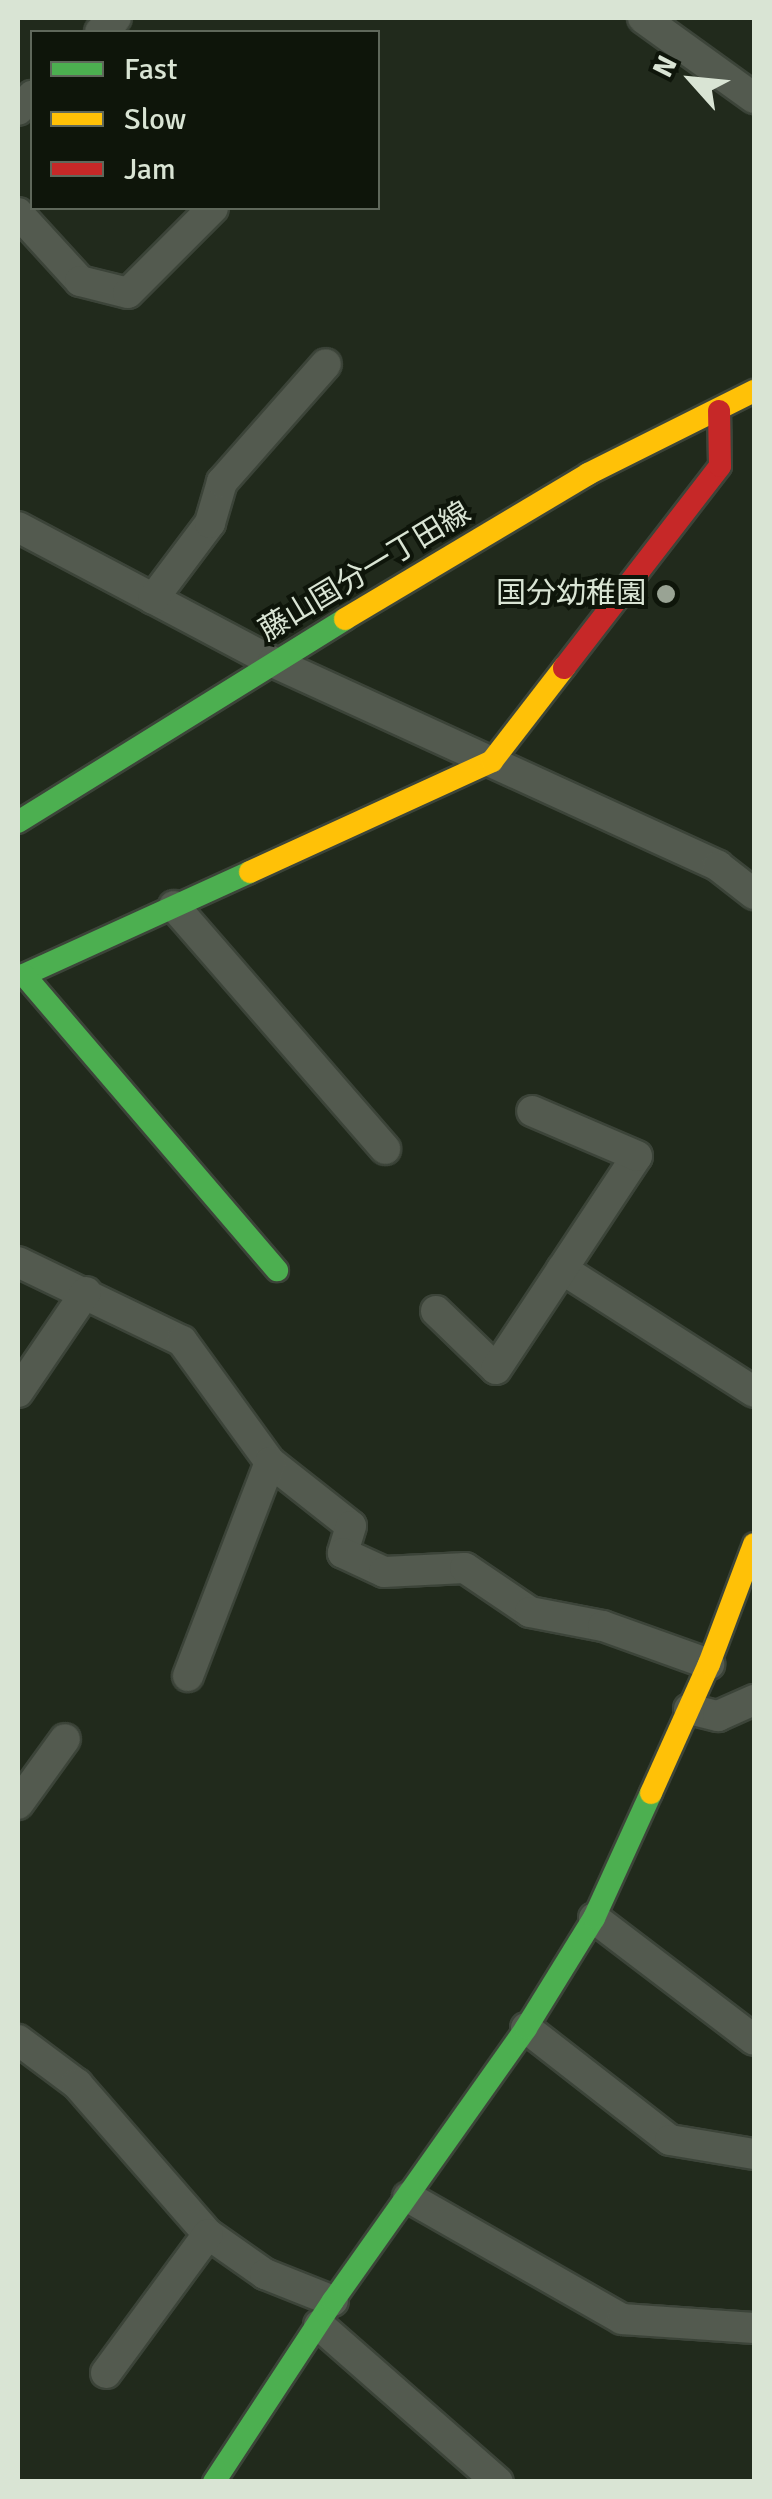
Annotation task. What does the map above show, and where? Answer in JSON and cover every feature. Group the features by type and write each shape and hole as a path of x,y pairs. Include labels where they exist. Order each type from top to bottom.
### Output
{"street":[{"path":"643,18 754,98"},
{"path":"18,213 80,281 128,293 211,210"},
{"path":"154,599 210,523 222,482 326,364"},
{"name":"藤山国分一丁田線","path":"18,822 273,662 588,474 754,391"},
{"path":"277,1270 24,975 492,761 720,466 719,411"},
{"path":"18,527 273,662 718,866 754,894"},
{"path":"174,906 385,1149"},
{"path":"436,1311 496,1370 637,1156 532,1112"},
{"path":"18,1262 182,1341 270,1462 350,1526 343,1554 384,1572 465,1568 530,1612 603,1626 709,1664"},
{"path":"562,1270 754,1392"},
{"path":"18,1392 86,1292"},
{"path":"188,1676 270,1462"},
{"path":"214,2482 326,2313 526,2028 594,1918 690,1709 754,1544"},
{"path":"690,1709 718,1716 754,1700"},
{"path":"18,1804 66,1739"},
{"path":"594,1918 754,2040"},
{"path":"526,2028 670,2140 754,2154"},
{"path":"18,2040 77,2084 208,2234 326,2313 498,2482"},
{"path":"408,2197 622,2319 754,2328"},
{"path":"106,2374 208,2234"}],"traffic: fast":[{"path":"18,822 345,619"},
{"path":"250,872 24,975 277,1270"},
{"path":"214,2482 333,2301 526,2028 594,1918 651,1793"}],"traffic: slow":[{"path":"345,619 588,474 754,391"},
{"path":"250,872 492,761 564,668"},
{"path":"651,1793 709,1664 754,1544"}],"traffic: jam":[{"path":"564,668 720,466 719,411"}],"place":[{"name":"国分幼稚園","path":"666,594"}]}
